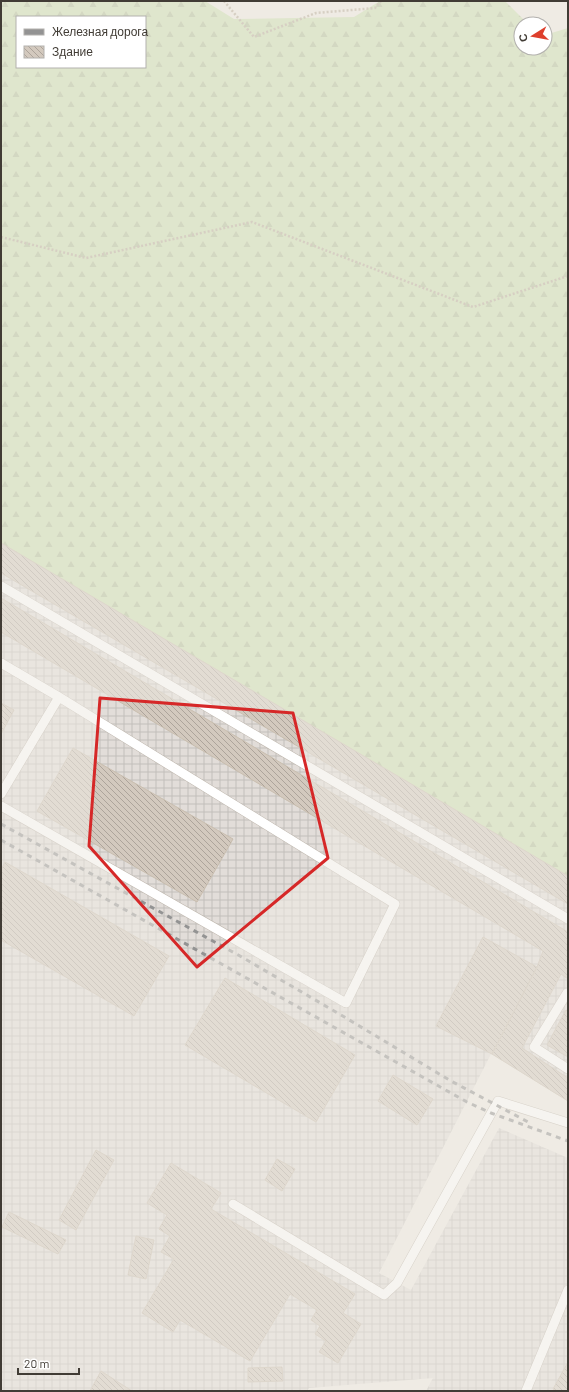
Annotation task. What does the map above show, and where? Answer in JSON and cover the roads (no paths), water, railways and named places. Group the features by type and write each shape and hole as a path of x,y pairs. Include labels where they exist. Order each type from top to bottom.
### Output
{"lane":[{"path":"1,586 568,919"},
{"path":"1,663 59,697 395,904 346,1003 1,806"},
{"path":"1,794 59,697"},
{"path":"568,994 566,994 534,1047 568,1068"},
{"path":"233,1204 384,1295 397,1283 498,1101 568,1123"},
{"path":"526,1391 568,1290"}],"railway":[{"path":"1,824 240,956 451,1081 530,1123"},
{"path":"1,840 467,1102 491,1113 568,1141"}]}
